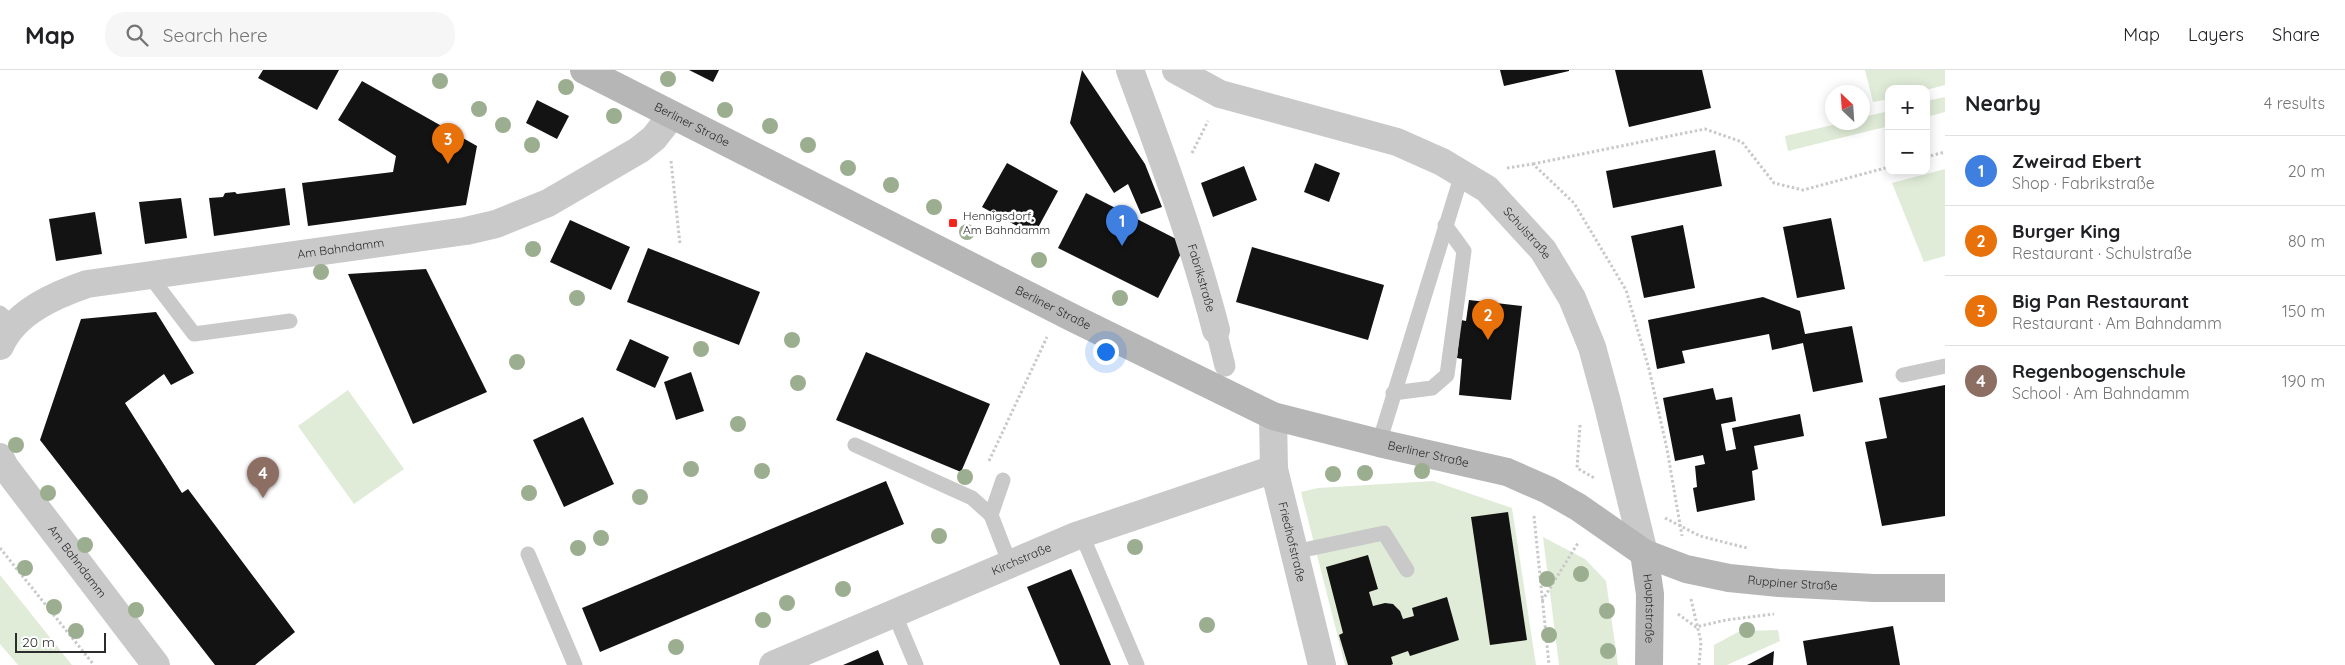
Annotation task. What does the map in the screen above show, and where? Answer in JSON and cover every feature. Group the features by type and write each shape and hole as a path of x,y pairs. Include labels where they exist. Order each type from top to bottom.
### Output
{"main road":[{"name":"Berliner Straße","path":"584,70 1059,311 1273,416 1379,443 1507,472 1548,490 1578,507 1644,553"},
{"name":"Ruppiner Straße","path":"1644,553 1686,569 1729,578 1874,588 1945,588"},
{"name":"Hauptstraße","path":"1644,553 1650,594 1649,665"}],"street":[{"name":"Fabrikstraße","path":"1130,70 1174,190 1203,278 1226,366"},
{"path":"1176,70 1220,94"},
{"name":"Schulstraße","path":"1220,94 1397,142 1442,162 1487,189 1543,250 1572,298 1592,347 1644,553"},
{"name":"Am Bahndamm","path":"5,328 58,294 88,284 466,230 496,224 548,203 639,150 654,138 672,115"},
{"name":"Friedhofstraße","path":"1273,416 1274,469 1322,665"},
{"name":"Am Bahndamm","path":"0,457 5,467 156,665"},
{"name":"Kirchstraße","path":"774,665 1081,533 1274,469"}],"lane":[{"path":"1379,443 1393,392 1462,174"},
{"path":"1393,392 1432,388 1447,375 1464,251 1445,224"},
{"path":"149,275 194,334 290,321"},
{"path":"1903,375 1945,366"},
{"path":"854,445 972,498 991,515 1010,564"},
{"path":"991,515 1003,480"},
{"path":"1081,533 1137,665"},
{"path":"1294,552 1384,533 1407,570"},
{"path":"528,554 575,665"},
{"path":"894,614 916,665"}],"path":[{"path":"1174,190 1220,94"},
{"path":"1533,164 1705,129 1742,142 1774,182 1803,190 1885,168"},
{"path":"1930,156 1945,152"},
{"path":"670,156 680,244"},
{"path":"972,498 1059,311"},
{"path":"1577,468 1580,446 1580,416"},
{"path":"1669,462 1680,526 1700,536 1756,549"},
{"path":"1534,516 1549,665"},
{"path":"1542,602 1579,542"},
{"path":"0,548 94,665"},
{"path":"1699,665 1701,642"}],"green space":[{"path":"1865,70 1945,70 1945,85 1930,89 1930,85 1885,85 1885,100 1873,102"},
{"path":"1945,97 1945,112 1930,116 1930,100"},
{"path":"1885,112 1885,127 1788,151 1785,136 1825,127 1825,130 1870,130 1870,115"},
{"path":"1945,169 1945,256 1924,262 1892,183 1922,175 1930,175 1930,173"},
{"path":"348,390 404,469 354,504 298,426"},
{"path":"1433,481 1512,508 1536,665 1345,665 1301,492 1318,488"},
{"path":"1543,537 1585,559 1606,581 1618,665 1559,665"},
{"path":"0,575 72,665 18,665 0,644"},
{"path":"1778,630 1780,641 1727,665 1714,665 1714,645 1740,631"}],"building":[{"path":"263,70 339,70 317,110 258,78"},
{"path":"689,70 719,70 713,82"},
{"path":"1082,70 1145,164 1162,207 1141,214 1128,184 1114,193 1070,123"},
{"path":"1500,70 1569,70 1569,71 1504,86"},
{"path":"1615,70 1702,70 1711,108 1629,127"},
{"path":"362,81 477,146 466,205 308,226 302,183 393,172 396,156 338,120"},
{"path":"537,100 569,116 557,139 526,123"},
{"path":"1715,150 1722,186 1613,208 1606,171"},
{"path":"1007,163 1058,191 1034,235 982,207"},
{"path":"1315,163 1340,173 1329,202 1304,192"},
{"path":"1244,166 1257,200 1213,217 1201,183"},
{"path":"285,188 290,225 214,236 209,198 223,197 225,193 235,192 237,194"},
{"path":"1086,193 1186,244 1158,298 1058,248"},
{"path":"181,198 187,238 145,244 139,202"},
{"path":"95,212 102,254 56,261 49,219"},
{"path":"1831,218 1845,289 1797,298 1783,227"},
{"path":"570,220 630,247 611,290 550,262"},
{"path":"1683,225 1695,288 1644,298 1631,236"},
{"path":"1252,247 1384,285 1368,340 1236,302"},
{"path":"648,248 760,292 739,345 627,302"},
{"path":"426,269 487,392 413,424 348,274"},
{"path":"1763,297 1800,311 1805,334 1852,326 1863,382 1813,392 1803,343 1772,350 1769,334 1682,351 1685,363 1657,369 1648,320"},
{"path":"1469,300 1522,306 1511,400 1459,395 1462,359 1457,358 1461,320 1466,321"},
{"path":"156,312 194,373 171,385 164,374 125,403 182,493 188,489 295,632 255,665 215,665 40,440 81,319"},
{"path":"630,339 669,357 655,388 616,370"},
{"path":"866,352 990,404 961,472 836,420"},
{"path":"691,372 704,411 676,420 664,382"},
{"path":"1945,385 1945,516 1882,526 1865,442 1887,438 1879,398"},
{"path":"1713,388 1716,400 1732,397 1736,421 1721,424 1726,451 1736,449 1732,428 1800,414 1804,436 1754,446 1758,469 1752,471 1755,500 1697,512 1693,488 1697,487 1695,466 1705,464 1703,455 1675,461 1663,398"},
{"path":"583,417 614,484 564,507 533,440"},
{"path":"886,481 904,524 600,652 582,608"},
{"path":"1508,512 1527,640 1490,645 1471,517"},
{"path":"1368,555 1378,589 1369,592 1373,606 1385,603 1393,604 1400,611 1403,619 1414,616 1412,608 1447,597 1459,640 1410,656 1408,651 1391,657 1393,664 1391,665 1348,665 1339,635 1343,633 1326,567"},
{"path":"1071,569 1111,665 1060,665 1027,587"},
{"path":"1893,626 1900,665 1807,665 1803,641"},
{"path":"878,650 884,665 843,665"},
{"path":"1774,651 1773,665 1747,665 1751,663"}],"place":[{"name":"Big Pan Restaurant","path":"448,164"},
{"name":"Hennigsdorf, Am Bahndamm","path":"953,223"},
{"name":"Zweirad Ebert","path":"1122,246"},
{"name":"Burger King","path":"1488,340"},
{"name":"Regenbogenschule","path":"263,498"}]}
